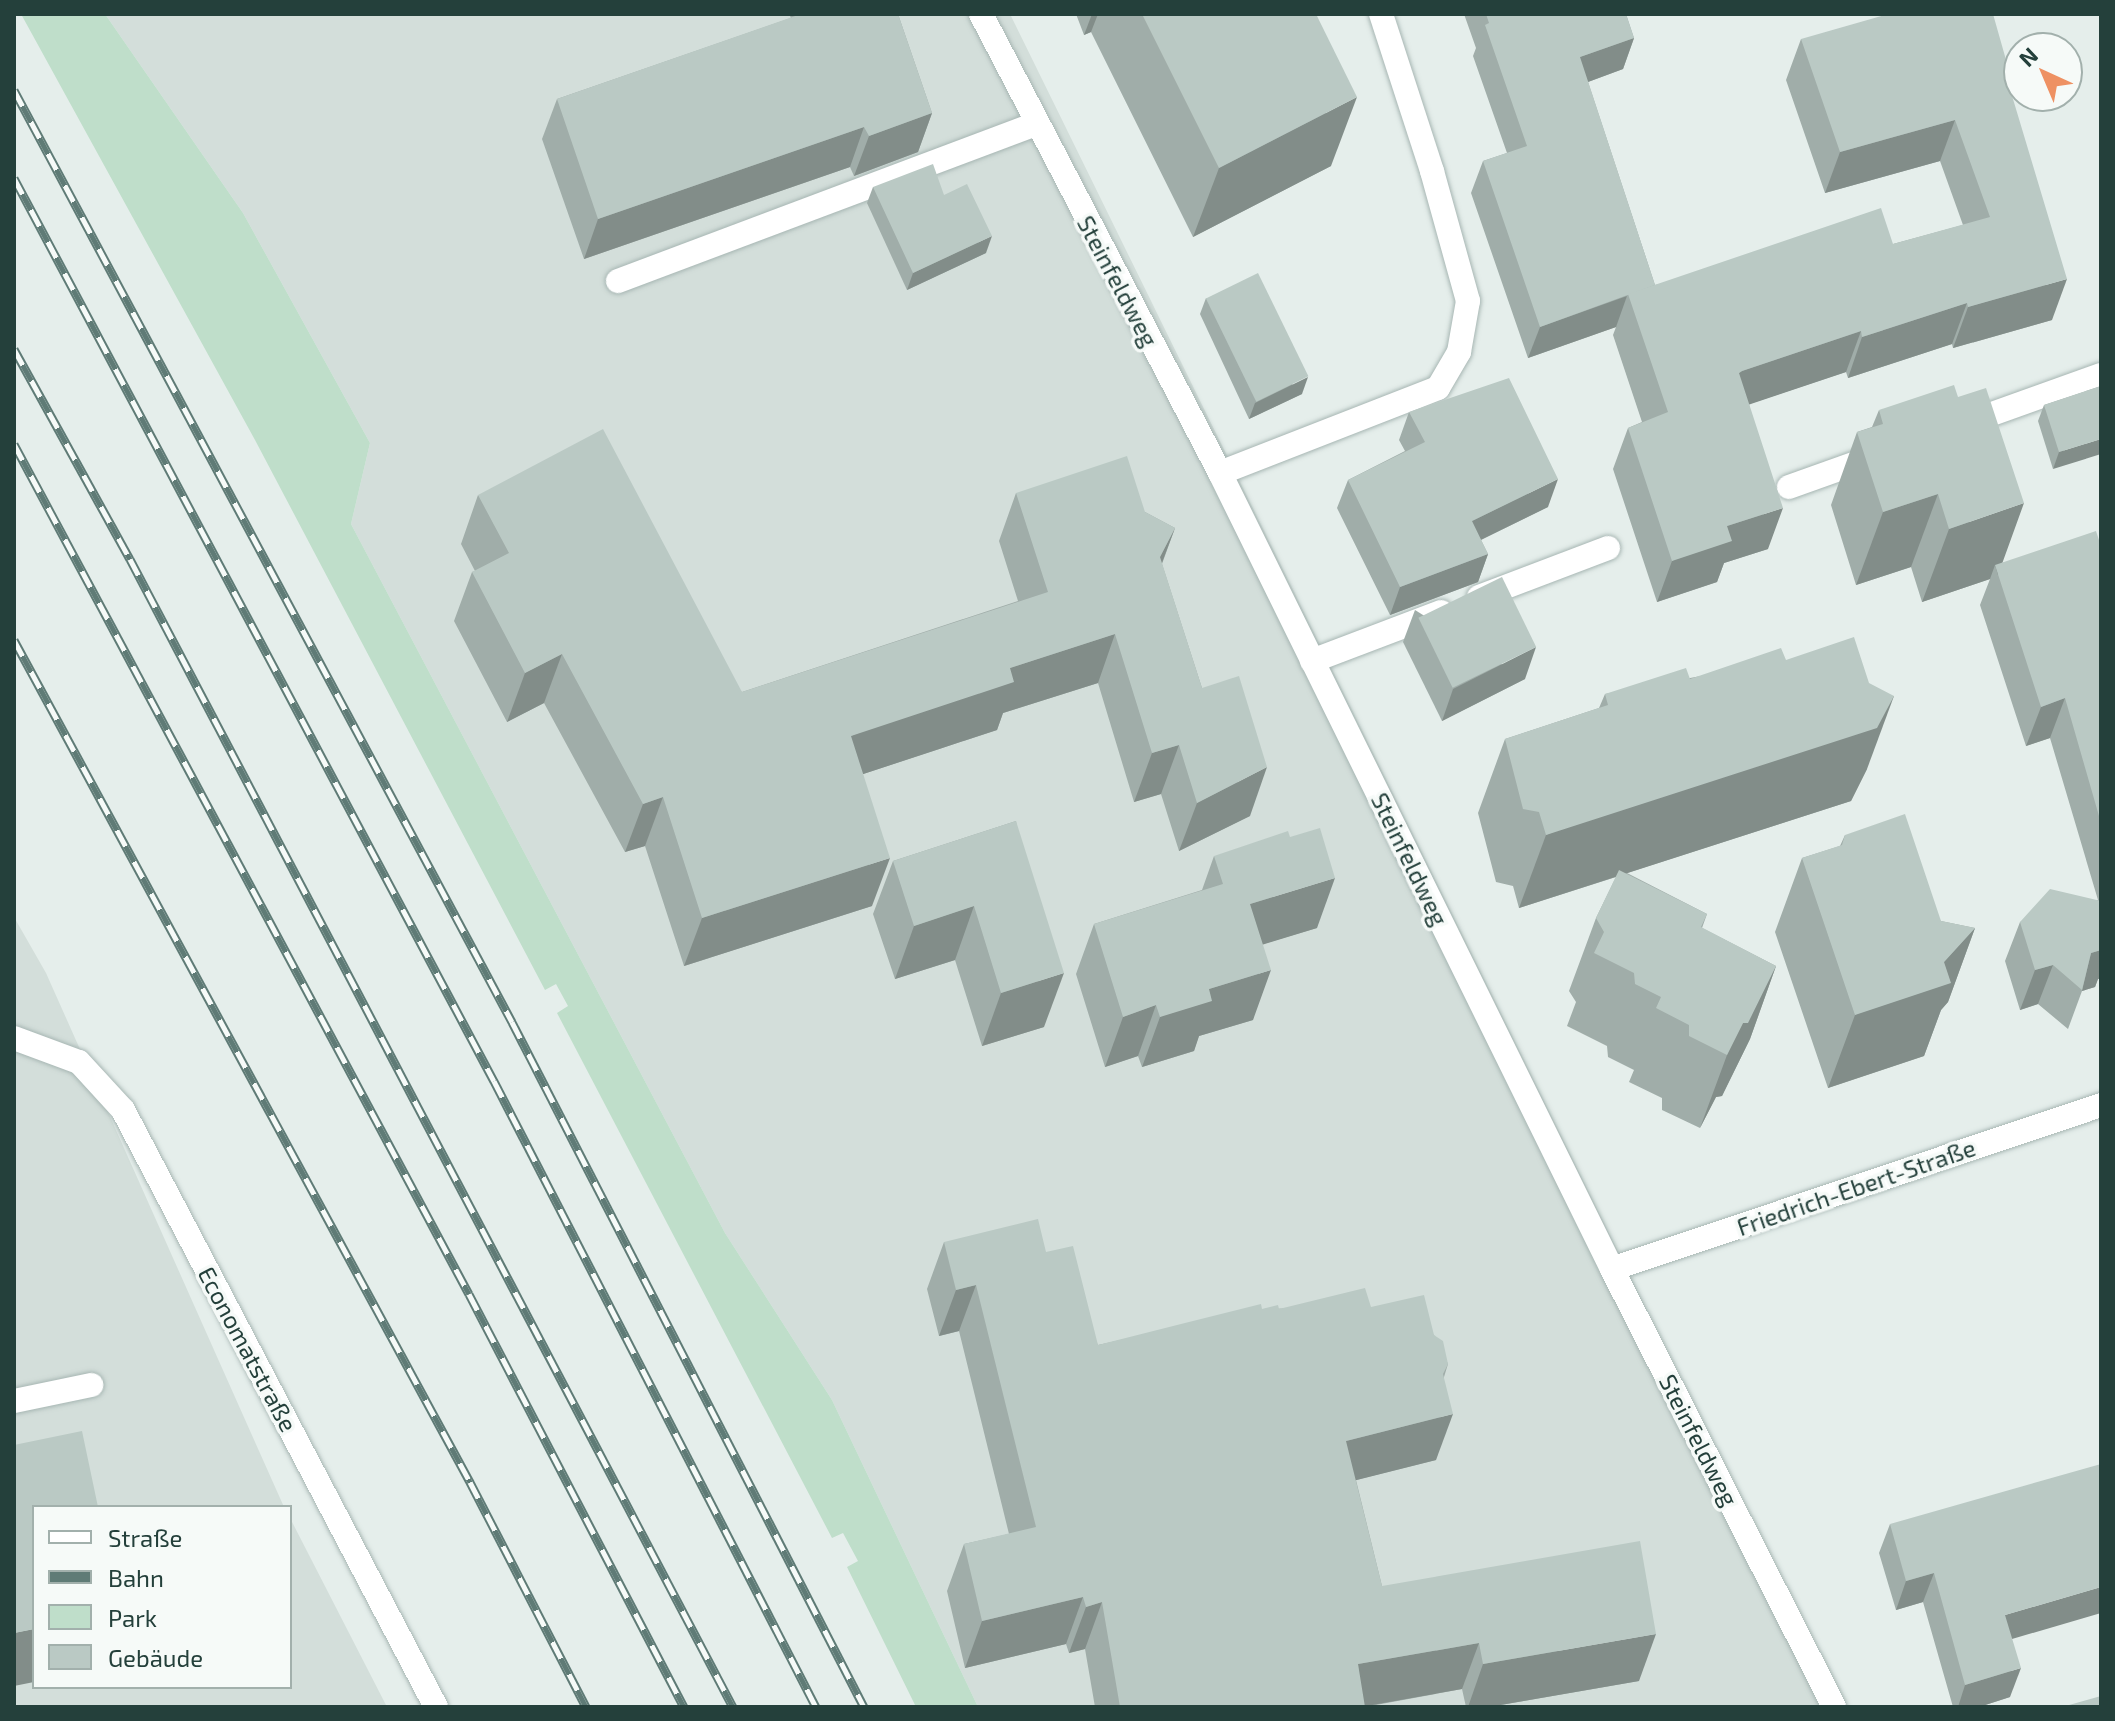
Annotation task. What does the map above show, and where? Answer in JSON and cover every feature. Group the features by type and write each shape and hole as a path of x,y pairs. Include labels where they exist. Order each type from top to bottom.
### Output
{"street":[{"name":"Steinfeldweg","path":"981,14 1220,473 1612,1269 1834,1707"},
{"path":"1220,473 1438,388 1459,352 1468,301 1432,171 1381,14"},
{"path":"618,281 1036,124"},
{"path":"1938,433 2101,375"},
{"path":"1789,487 1893,449"},
{"path":"1312,661 1608,548"},
{"name":"Economatstraße","path":"14,1038 79,1062 123,1110 436,1707"},
{"name":"Friedrich-Ebert-Straße","path":"1612,1269 2101,1105"},
{"path":"14,1401 91,1385"}],"shaded area":[{"path":"105,14 1010,14 1842,1707 978,1707 832,1400 725,1233 351,524 370,443 243,213"},
{"path":"14,917 46,973 283,1505 32,1505 32,1689 292,1689 292,1522 387,1707 14,1707"}],"green space":[{"path":"21,14 105,14 243,213 370,443 351,524 725,1233 832,1400 978,1707 916,1707 847,1567 858,1561 843,1533 832,1538 557,1013 568,1006 556,984 545,990 255,440"}],"building":[{"path":"801,14 898,14 932,113 869,136 864,127 598,219 557,99"},
{"path":"1142,14 1316,14 1357,97 1219,168"},
{"path":"1486,14 1626,14 1634,38 1580,57 1655,285 1540,327 1483,161 1527,146 1485,25 1489,23"},
{"path":"1888,14 1993,14 2003,49 2003,112 2017,112 2067,279 1968,307 1967,303 1862,337 1861,331 1739,373 1783,508 1727,526 1732,541 1672,561 1628,428 1668,412 1628,294 1881,208 1893,244 1990,217 1955,120 1840,152 1801,39"},
{"path":"933,164 944,195 967,184 992,236 913,273 873,187"},
{"path":"1258,273 1308,376 1256,402 1206,298"},
{"path":"1509,378 1558,479 1472,521 1488,554 1400,587 1348,480 1425,442 1409,412"},
{"path":"1954,385 1958,397 1986,388 2024,503 1949,529 1938,494 1883,512 1857,432 1883,424 1879,410"},
{"path":"2101,386 2101,439 2059,452 2044,405"},
{"path":"603,429 742,692 1048,592 1016,493 1127,456 1145,512 1175,528 1160,557 1202,688 1239,676 1267,767 1197,803 1179,745 1152,753 1115,634 1010,668 1014,682 851,736 890,858 702,918 663,797 643,804 562,654 525,673 472,572 509,553 478,495"},
{"path":"2096,531 2101,546 2101,823 2065,698 2041,707 1995,565"},
{"path":"1502,577 1536,647 1453,688 1418,618"},
{"path":"1854,637 1869,683 1894,696 1877,728 1546,835 1539,812 1523,809 1505,739 1608,705 1605,694 1686,668 1690,679 1781,648 1786,660"},
{"path":"1905,814 1941,921 1975,928 1944,962 1951,983 1855,1015 1802,858 1842,845 1845,835"},
{"path":"1016,821 1064,973 1001,993 974,906 914,926 893,861"},
{"path":"1320,828 1335,878 1250,904 1271,970 1209,989 1212,1001 1160,1017 1156,1005 1123,1017 1094,924 1223,884 1214,856 1288,831 1290,837"},
{"path":"1619,870 1707,914 1701,927 1776,966 1748,1023 1743,1023 1727,1055 1689,1036 1689,1025 1656,1008 1661,997 1635,984 1634,973 1594,953 1604,932 1596,918"},
{"path":"2050,889 2101,901 2101,950 2091,953 2082,990 2053,965 2035,970 2020,922"},
{"path":"1038,1219 1046,1252 1073,1246 1098,1345 1261,1304 1262,1309 1278,1305 1279,1309 1365,1288 1371,1307 1424,1295 1434,1335 1443,1341 1448,1364 1443,1374 1453,1414 1346,1441 1382,1586 1640,1541 1656,1634 1483,1664 1479,1643 1358,1664 1365,1707 1120,1707 1102,1602 1086,1607 1083,1597 982,1621 964,1544 1036,1527 976,1285 956,1290 944,1242"},
{"path":"82,1431 98,1505 32,1505 32,1629 14,1633 14,1445"},
{"path":"2101,1464 2101,1587 2005,1615 2021,1668 1965,1685 1934,1573 1906,1581 1890,1524"},
{"path":"2101,1696 2101,1707 2062,1707"}],"railway":[{"path":"14,90 512,1022 864,1707"},
{"path":"14,178 494,1081 816,1707"},
{"path":"14,349 130,559 733,1707"},
{"path":"14,444 469,1294 684,1707"},
{"path":"14,640 470,1482 586,1707"}]}
